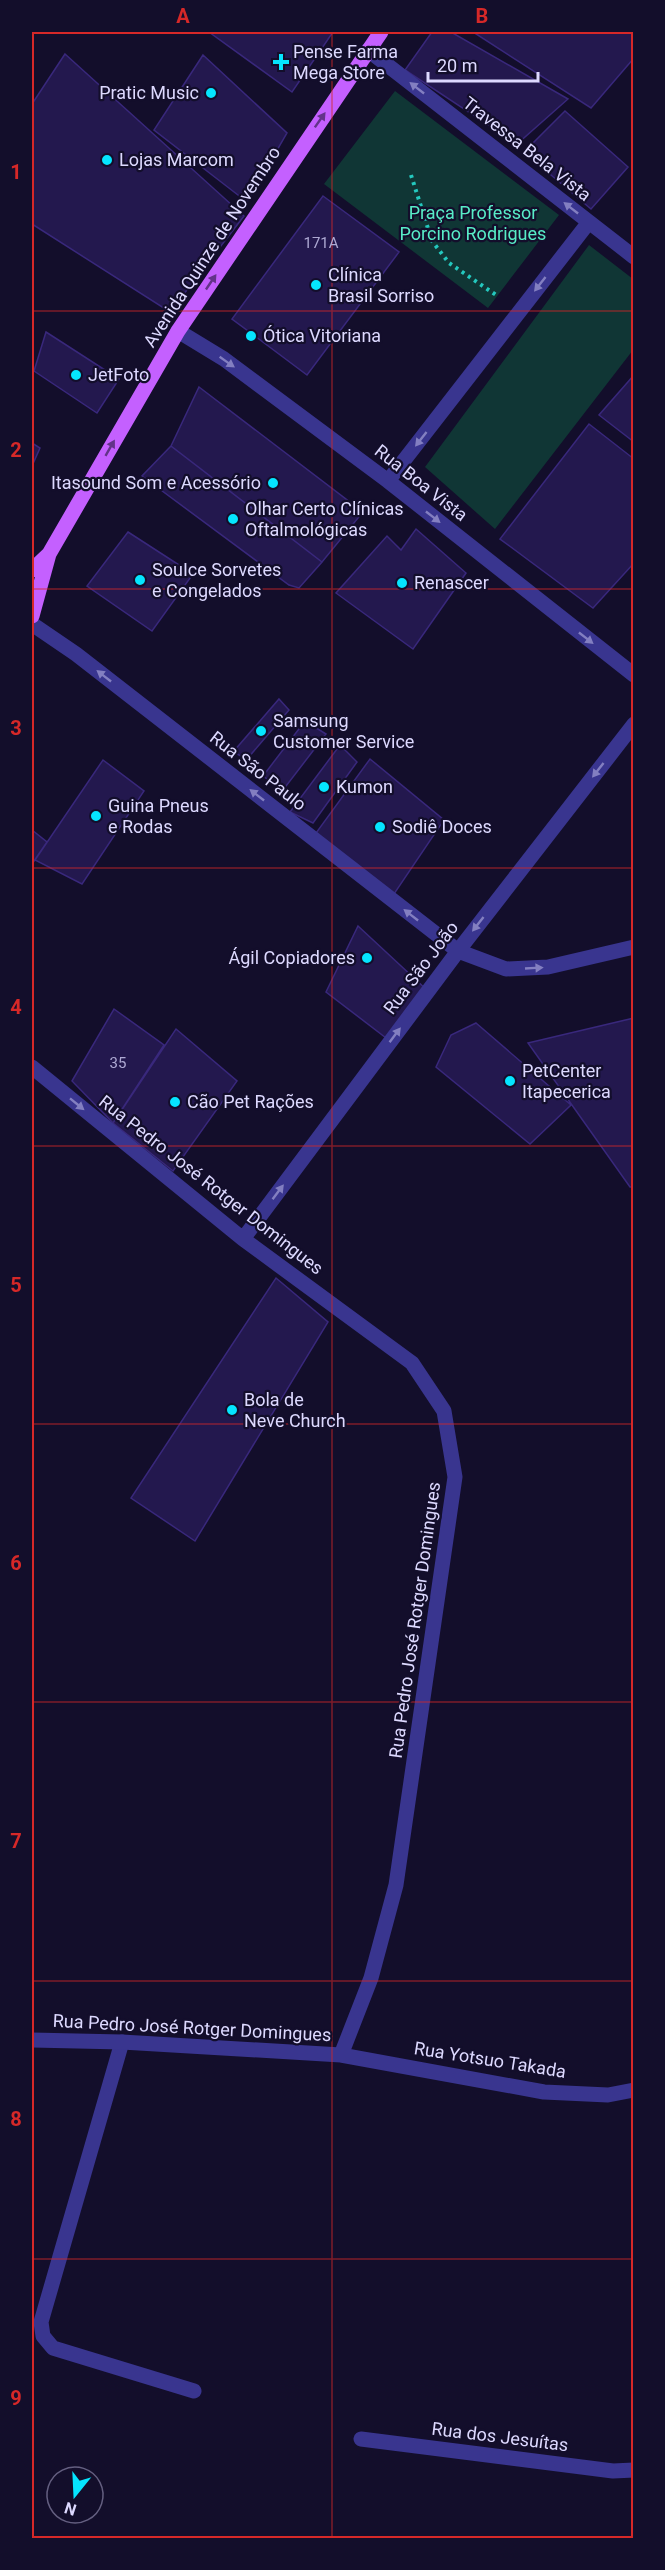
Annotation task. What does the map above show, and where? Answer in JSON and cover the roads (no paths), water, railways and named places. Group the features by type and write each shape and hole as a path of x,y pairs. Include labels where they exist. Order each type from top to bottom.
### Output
{"main road":[{"name":"Avenida Quinze de Novembro","path":"32,616 49,554 178,331 381,32"},
{"name":"Avenida Quinze de Novembro","path":"32,570 49,554"}],"street":[{"name":"Travessa Bela Vista","path":"368,51 633,257"},
{"path":"388,481 589,222"},
{"name":"Rua Boa Vista","path":"178,331 224,359 388,481 633,675"},
{"name":"Rua São Paulo","path":"32,624 76,654 458,951 506,969 548,967 633,947"},
{"name":"Rua São João","path":"243,1239 458,951 633,724"},
{"name":"Rua Pedro José Rotger Domingues","path":"32,1067 243,1239 412,1363 444,1411 455,1477 396,1885 371,1978 341,2055 122,2042 32,2040"},
{"path":"122,2042 41,2322 43,2336 53,2348 194,2391"},
{"name":"Rua Yotsuo Takada","path":"341,2055 544,2092 608,2096 633,2090"},
{"name":"Rua dos Jesuítas","path":"361,2439 613,2470 633,2470"}],"place":[{"name":"Pense Farma Mega Store","path":"281,62"},
{"name":"Pratic Music","path":"211,93"},
{"name":"Lojas Marcom","path":"107,160"},
{"name":"Clínica Brasil Sorriso","path":"316,285"},
{"name":"Ótica Vitoriana","path":"251,336"},
{"name":"JetFoto","path":"76,375"},
{"name":"Itasound Som e Acessório","path":"273,483"},
{"name":"Olhar Certo Clínicas Oftalmológicas","path":"233,519"},
{"name":"SouIce Sorvetes e Congelados","path":"140,580"},
{"name":"Renascer","path":"402,583"},
{"name":"Samsung Customer Service","path":"261,731"},
{"name":"Kumon","path":"324,787"},
{"name":"Guina Pneus e Rodas","path":"96,816"},
{"name":"Sodiê Doces","path":"380,827"},
{"name":"Ágil Copiadores","path":"367,958"},
{"name":"PetCenter Itapecerica","path":"510,1081"},
{"name":"Cão Pet Rações","path":"175,1102"},
{"name":"Bola de Neve Church","path":"232,1410"}],"park label":[{"name":"Praça Professor Porcino Rodrigues","path":"473,223"}]}
